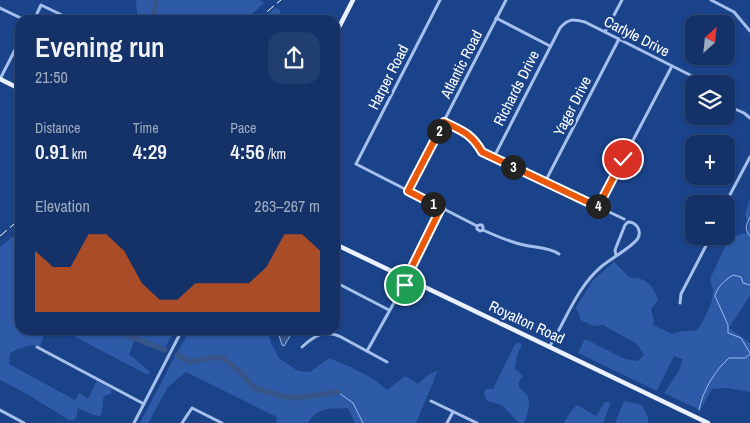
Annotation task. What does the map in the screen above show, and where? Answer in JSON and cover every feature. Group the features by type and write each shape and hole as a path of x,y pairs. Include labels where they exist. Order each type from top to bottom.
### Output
{"main road":[{"path":"340,25 353,0"},
{"path":"0,79 15,86"},
{"name":"Royalton Road","path":"340,247 405,281 549,346 708,423"}],"street":[{"name":"Harper Road","path":"408,191 356,164 440,0"},
{"name":"Atlantic Road","path":"408,191 506,0"},
{"path":"605,32 622,0"},
{"path":"711,0 734,12 750,31"},
{"path":"36,15 41,5 58,15"},
{"path":"0,8 15,15"},
{"path":"496,18 550,46"},
{"name":"Carlyle Drive","path":"560,28 565,22 574,19 585,22 690,75"},
{"name":"Richards Drive","path":"494,157 560,28"},
{"name":"Yager Drive","path":"545,182 619,39"},
{"path":"0,79 15,50"},
{"path":"598,207 672,66"},
{"path":"735,109 750,118"},
{"path":"444,122 470,135 482,152 624,219"},
{"path":"730,195 750,157"},
{"path":"408,191 477,226 482,225 483,230 509,241 526,246 551,249 559,254"},
{"path":"367,351 400,292 399,290 441,208"},
{"path":"549,346 584,285 601,267 616,256 624,250 639,238 640,234 636,225 632,222 628,222 625,225 615,250 616,256"},
{"path":"617,245 624,250"},
{"path":"680,303 682,294 706,245"},
{"path":"340,285 389,310"},
{"path":"134,423 179,335"},
{"path":"302,347 316,336 323,335"},
{"path":"337,335 387,362"},
{"path":"37,347 144,404"},
{"path":"431,401 477,423"},
{"path":"182,423 192,408 222,423"},
{"path":"0,410 24,423"},
{"path":"447,423 453,412"}],"shaded area":[{"path":"136,0 260,0 264,3 251,15 137,15"},
{"path":"275,8 281,11 279,15 266,15"},
{"path":"750,199 750,296 729,328 750,343 750,392 726,388 712,389 700,410 664,393 679,371 683,359 674,356 657,391 578,353 585,339 625,359 638,361 644,355 637,344 603,325 593,326 581,320 576,308 593,280 614,262 630,278 645,281 654,290 658,300 651,309 653,325 672,334 698,329 712,301 713,290 710,279 726,245 735,245 735,236 748,232 748,221 745,215"},
{"path":"15,235 15,335 44,335 40,346 28,346 10,353 9,364 75,400 79,393 88,399 97,381 111,389 112,392 110,394 104,396 100,416 78,408 74,420 69,420 0,380 0,247"},
{"path":"72,335 172,335 165,347 136,337 129,354 150,372 148,375"},
{"path":"187,335 268,335 279,358 298,371 310,372 329,358 367,375 387,390 405,376 418,384 425,377 438,370 416,423 355,423 348,408 321,411 308,423 276,423 277,417 186,372 168,387 148,423 140,423"},
{"path":"279,335 291,335 284,346"},
{"path":"519,342 522,345 517,355 515,369 523,376 518,383 520,389 529,400 524,423 519,423 502,405 487,401 484,394 485,389 493,389 515,344"},
{"path":"608,401 611,403 603,423 564,423 577,405 596,416 604,403"},
{"path":"624,401 642,405 648,417 648,423 615,423"}],"waterway":[{"path":"154,15 156,0"},
{"path":"750,217 746,227 750,236"},
{"path":"750,285 743,283 741,277 733,275 722,284 715,296 728,325 728,333 741,338 750,353"},
{"path":"127,335 165,350"},
{"path":"699,410 706,389 724,363 729,358 745,358 750,354"},
{"path":"177,355 190,362 216,357 223,358 240,372 254,388 281,396 296,398 338,392"},
{"path":"338,392 353,403 363,423"}],"railway":[{"path":"263,15 281,0"},
{"path":"0,236 15,223"}],"route":[{"path":"405,285 404,283 441,208 408,191 444,122 470,135 482,152 598,207 623,159"}]}
